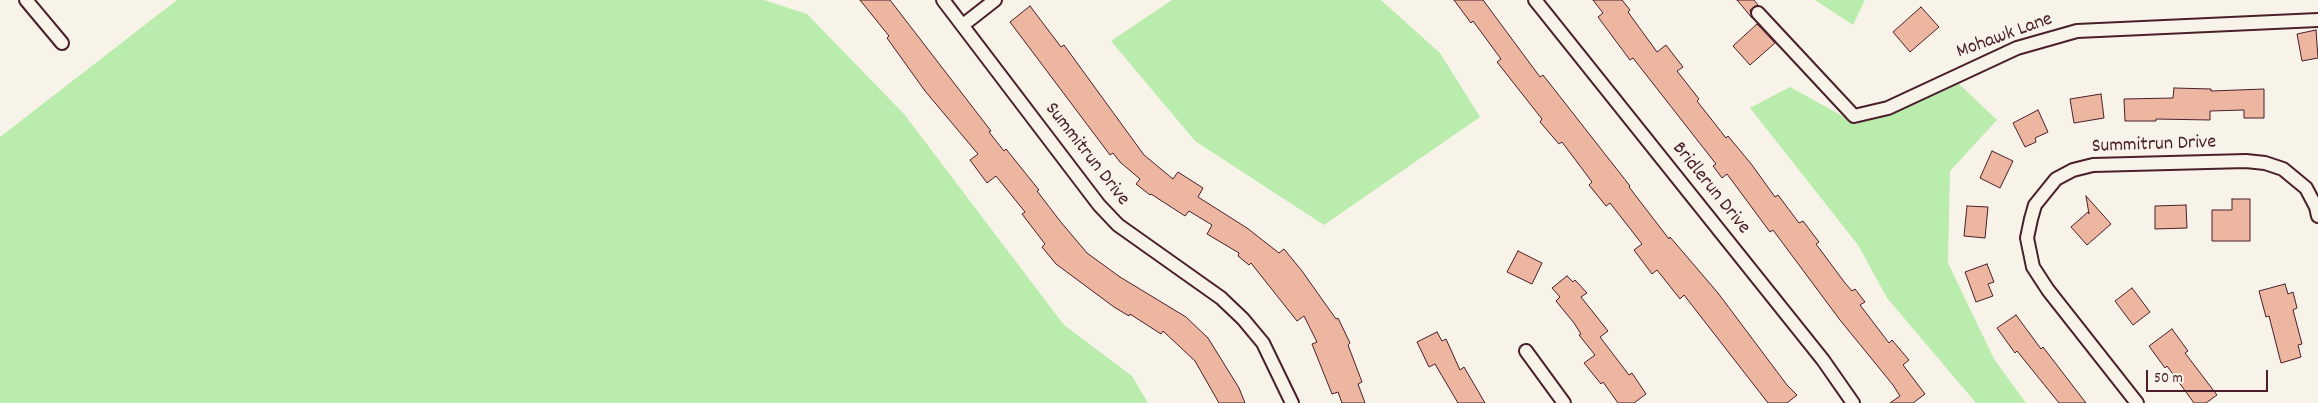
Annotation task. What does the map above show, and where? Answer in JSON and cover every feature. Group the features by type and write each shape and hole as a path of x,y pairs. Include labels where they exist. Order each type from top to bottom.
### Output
{"street":[{"path":"26,0 62,43"},
{"name":"Summitrun Drive","path":"943,0 1099,205 1118,225 1214,292 1264,342 1292,403"},
{"path":"963,25 995,0"},
{"name":"Bridlerun Drive","path":"1535,0 1823,360 1853,403"},
{"name":"Mohawk Lane","path":"1758,13 1854,116 1888,108 2017,48 2077,31 2318,20"},
{"name":"Summitrun Drive","path":"2137,403 2048,290 2034,267 2027,238 2030,219 2035,205 2056,179 2073,170 2093,165 2265,163 2283,169 2306,188 2316,207 2318,216"},
{"path":"1526,351 1564,403"}],"green space":[{"path":"177,0 764,0 807,14 904,114 1064,325 1132,376 1148,403 0,403 0,137"},
{"path":"1172,0 1381,0 1440,53 1480,117 1324,225 1195,141 1111,41"},
{"path":"1815,0 1865,0 1853,25"},
{"path":"1958,83 1997,120 1950,171 1948,263 1994,359 2026,403 1976,403 1887,298 1858,245 1750,108 1790,87 1857,124"}],"building":[{"path":"860,0 890,0 991,131 989,132 1004,151 1006,149 1039,190 1037,191 1060,221 1087,253 1120,277 1186,317 1208,338 1239,388 1245,403 1219,403 1195,361 1163,331 1161,334 1130,314 1129,316 1114,307 1056,264 1042,247 1045,244 1022,214 1025,212 996,176 987,183 970,160 978,154 925,91 887,38 889,36"},
{"path":"1454,0 1483,0 1540,77 1543,75 1669,239 1670,237 1718,293 1787,385 1797,395 1787,403 1768,403 1684,295 1680,299 1657,270 1652,274 1634,250 1642,244 1610,203 1606,206 1589,185 1592,182 1562,142 1559,144 1540,122 1542,119 1497,62 1501,59 1473,21 1471,23"},
{"path":"1593,0 1622,0 1630,10 1628,12 1657,52 1666,45 1683,67 1677,71 1699,99 1697,101 1726,138 1728,136 1752,165 1775,197 1778,195 1799,223 1803,221 1819,242 1816,244 1845,283 1852,291 1855,289 1865,302 1860,305 1889,343 1892,340 1909,360 1903,365 1925,394 1913,403 1890,403 1900,396 1893,385 1840,320 1773,230 1770,232 1727,174 1722,178 1713,166 1716,164 1633,58 1630,60 1598,17 1603,13"},
{"path":"1737,0 1754,0 1758,5 1750,10 1752,18"},
{"path":"1030,6 1061,47 1064,45 1144,155 1173,179 1178,172 1203,188 1198,197 1247,228 1279,253 1284,249 1336,319 1338,318 1350,343 1348,345 1362,382 1358,384 1365,403 1342,403 1338,392 1332,394 1312,344 1317,342 1304,316 1297,321 1251,263 1249,265 1238,256 1239,253 1207,234 1212,225 1189,211 1185,216 1150,195 1136,184 1140,179 1120,162 1113,153 1110,155 1010,22"},
{"path":"1921,7 1939,27 1910,52 1893,32"},
{"path":"1757,24 1775,43 1750,65 1733,46"},
{"path":"2316,30 2318,58 2302,61 2297,34"},
{"path":"2174,88 2211,89 2211,91 2264,89 2264,118 2244,118 2244,110 2210,111 2210,120 2156,119 2156,121 2125,121 2124,99 2173,98"},
{"path":"2101,94 2104,118 2074,123 2070,99"},
{"path":"2038,110 2048,132 2035,138 2036,142 2025,147 2013,123"},
{"path":"1992,151 2013,161 2000,188 1980,178"},
{"path":"2086,196 2111,224 2087,245 2071,227 2088,212 2089,214"},
{"path":"2232,199 2250,199 2250,241 2212,241 2212,210 2232,210"},
{"path":"2186,205 2187,228 2155,229 2155,206"},
{"path":"1967,206 1988,207 1985,238 1964,236"},
{"path":"1518,251 1542,263 1532,284 1507,272"},
{"path":"1987,264 1994,282 1988,284 1993,296 1976,302 1965,272"},
{"path":"1567,276 1573,282 1575,280 1587,293 1581,297 1608,331 1600,337 1629,375 1632,373 1646,394 1634,403 1618,403 1603,382 1601,384 1584,363 1595,355 1579,335 1581,334 1574,323 1556,301 1560,297 1552,288"},
{"path":"2285,284 2288,294 2293,292 2297,308 2293,310 2302,344 2298,345 2301,357 2281,363 2269,316 2266,317 2259,291"},
{"path":"2132,288 2150,312 2133,325 2115,301"},
{"path":"2016,315 2041,349 2043,347 2086,403 2059,403 2017,351 2015,353 1997,328"},
{"path":"2172,329 2188,351 2185,353 2217,395 2206,403 2194,403 2167,366 2165,368 2149,346"},
{"path":"1437,332 1442,341 1446,339 1460,370 1464,367 1485,403 1458,403 1435,364 1429,367 1417,342"}]}
